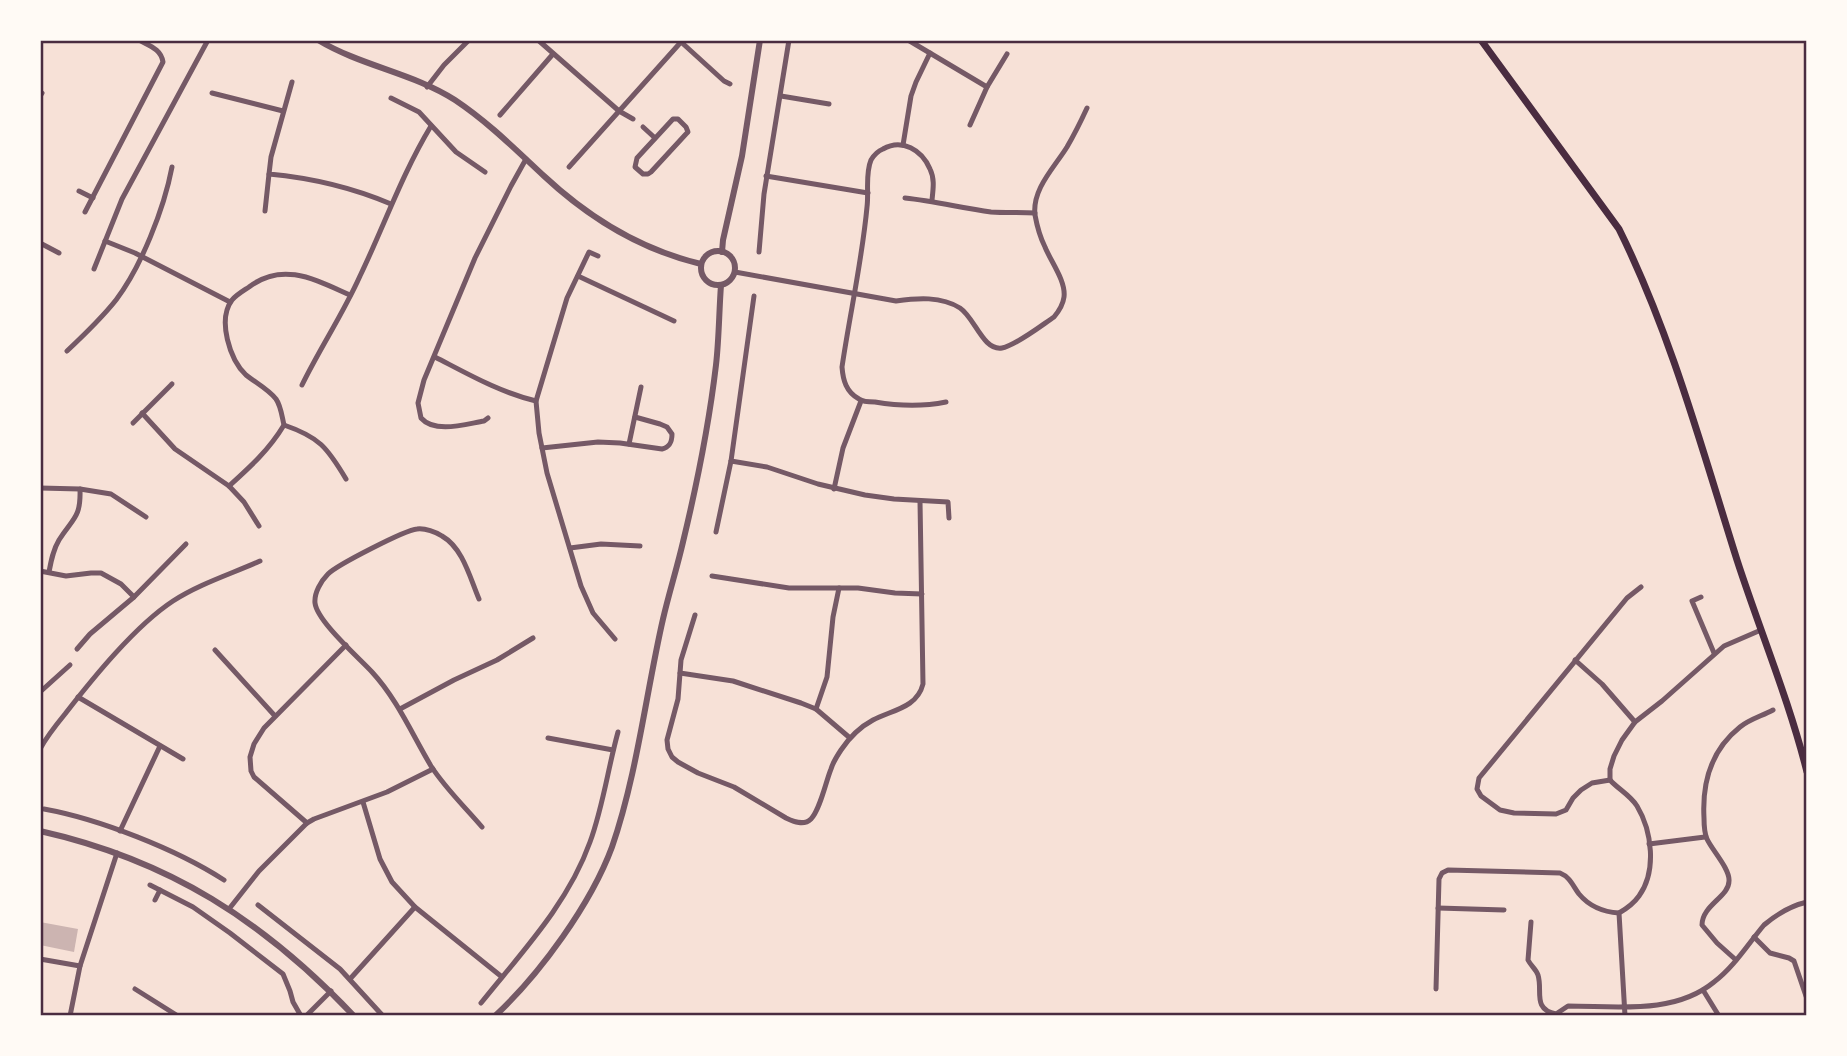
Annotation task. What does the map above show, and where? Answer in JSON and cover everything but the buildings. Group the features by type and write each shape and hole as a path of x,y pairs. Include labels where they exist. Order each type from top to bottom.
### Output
{"main road":[{"path":"1481,40 1619,229 1635,260 1701,443 1797,733 1807,772"}],"street":[{"path":"85,212 163,62 157,50 139,40"},
{"path":"94,269 113,219 135,174 208,40"},
{"path":"318,40 453,99 482,118 546,178 585,210 660,252 701,264"},
{"path":"427,87 469,40"},
{"path":"538,40 619,111 633,119"},
{"path":"722,252 760,40"},
{"path":"759,252 766,176 789,40"},
{"path":"908,40 987,87"},
{"path":"569,167 680,41 730,84"},
{"path":"903,145 911,96 930,53"},
{"path":"500,115 553,54"},
{"path":"970,125 987,87 1007,54"},
{"path":"265,211 271,158 292,82"},
{"path":"212,93 283,111"},
{"path":"780,96 829,104"},
{"path":"391,98 415,109 465,160 485,172"},
{"path":"735,272 895,301 920,298 938,300 954,305 969,316 992,347 1000,349 1011,345 1059,311 1064,295 1059,276 1040,234 1035,213 1037,197 1042,183 1066,148 1087,108"},
{"path":"673,119 678,119 687,129 686,134 651,172 643,174 635,166 635,161 655,138 673,119"},
{"path":"302,385 360,277 391,204 431,126"},
{"path":"643,127 655,138"},
{"path":"932,200 931,170 919,152 910,146 886,147 872,158 855,293 842,366 847,388 861,401 896,406 946,402"},
{"path":"488,418 452,426 429,425 419,414 419,397 475,258 526,159"},
{"path":"67,351 105,314 141,256 163,204 172,167"},
{"path":"269,174 335,184 391,204"},
{"path":"766,176 868,193"},
{"path":"79,191 93,198"},
{"path":"905,198 932,200 988,211 1035,213"},
{"path":"105,241 141,256 230,302"},
{"path":"40,243 59,253"},
{"path":"598,256 589,252 567,298 536,401 542,449 554,499 589,607 615,639"},
{"path":"722,252 731,257 735,272 730,281 715,285 705,280 701,264 711,253 722,252"},
{"path":"229,486 263,455 284,425 277,400 247,376 230,351 226,316 230,302 253,283 284,273 300,275 350,295"},
{"path":"578,276 674,321"},
{"path":"495,1016 521,989 578,913 602,870 623,813 663,618 691,509 706,433 716,365 720,285"},
{"path":"716,532 731,461 754,296"},
{"path":"435,357 512,396 536,401"},
{"path":"300,369 308,373"},
{"path":"133,423 172,384"},
{"path":"629,444 642,387"},
{"path":"834,489 843,448 861,401"},
{"path":"934,404 936,413"},
{"path":"142,413 175,449 229,486 244,502 259,526"},
{"path":"542,449 598,442 667,448 672,441 672,434 667,427 635,417"},
{"path":"284,425 305,432 319,443 332,456 346,479"},
{"path":"731,461 768,467 834,489 894,499 948,502 949,519"},
{"path":"40,488 80,489 111,494 146,517"},
{"path":"49,572 54,548 78,513 80,489"},
{"path":"695,615 681,660 676,712 667,740 672,757 698,773 734,787 794,822 808,821 813,818 817,809 832,764 850,738 875,719 896,712 912,702 921,693 920,501"},
{"path":"479,599 459,553 446,538 423,529 410,530 331,571 320,586 315,601 318,611 384,685 433,769 482,827"},
{"path":"77,649 186,544"},
{"path":"570,548 601,544 640,546"},
{"path":"40,749 78,696 129,640 164,607 182,596 260,561"},
{"path":"40,571 66,576 101,573 121,584 134,597"},
{"path":"712,576 789,588 858,588 922,594"},
{"path":"1610,779 1592,783 1581,790 1566,810 1556,814 1503,811 1481,796 1477,789 1479,778 1575,660 1627,598 1642,587"},
{"path":"816,709 827,677 839,588"},
{"path":"1701,597 1692,601 1714,653"},
{"path":"1610,779 1614,756 1635,722 1714,653 1762,630"},
{"path":"400,709 497,660 533,638"},
{"path":"307,823 258,781 251,771 250,757 254,744 267,724 346,645"},
{"path":"215,650 275,716"},
{"path":"1575,660 1602,684 1635,722"},
{"path":"40,692 69,665"},
{"path":"680,673 733,681 816,709 850,738"},
{"path":"78,696 183,759"},
{"path":"1736,960 1702,925 1705,912 1728,887 1730,881 1705,837 1704,790 1713,758 1725,742 1742,725 1773,710"},
{"path":"481,1003 544,925 578,871 599,816 618,732"},
{"path":"548,738 613,750"},
{"path":"120,831 160,746"},
{"path":"229,909 259,870 307,823 363,802 433,769"},
{"path":"1436,989 1439,879 1442,873 1448,870 1560,873 1568,878 1587,902 1600,909 1619,913 1633,903 1647,881 1650,862 1647,832 1628,794 1610,779"},
{"path":"363,802 386,872 392,882 415,907 502,976"},
{"path":"56,811 58,804"},
{"path":"44,809 120,831 168,850 224,880"},
{"path":"40,831 117,853 181,880 229,909 311,972 354,1016"},
{"path":"1649,844 1705,837"},
{"path":"70,1016 80,966 117,853"},
{"path":"215,873 220,866"},
{"path":"150,885 202,914 283,974 293,1002 304,1016 331,991"},
{"path":"155,900 160,890"},
{"path":"1531,922 1528,960 1538,976 1542,1006 1547,1012 1556,1015 1568,1006 1624,1007 1669,1004 1703,990 1736,960 1764,925 1786,909 1807,902"},
{"path":"268,911 273,904"},
{"path":"258,905 350,979 383,1016"},
{"path":"350,979 415,907"},
{"path":"1438,908 1504,910"},
{"path":"1619,913 1625,1016"},
{"path":"1754,937 1770,953 1794,961 1807,999"},
{"path":"40,959 80,966"},
{"path":"135,989 178,1016"},
{"path":"1703,990 1719,1016"}]}
